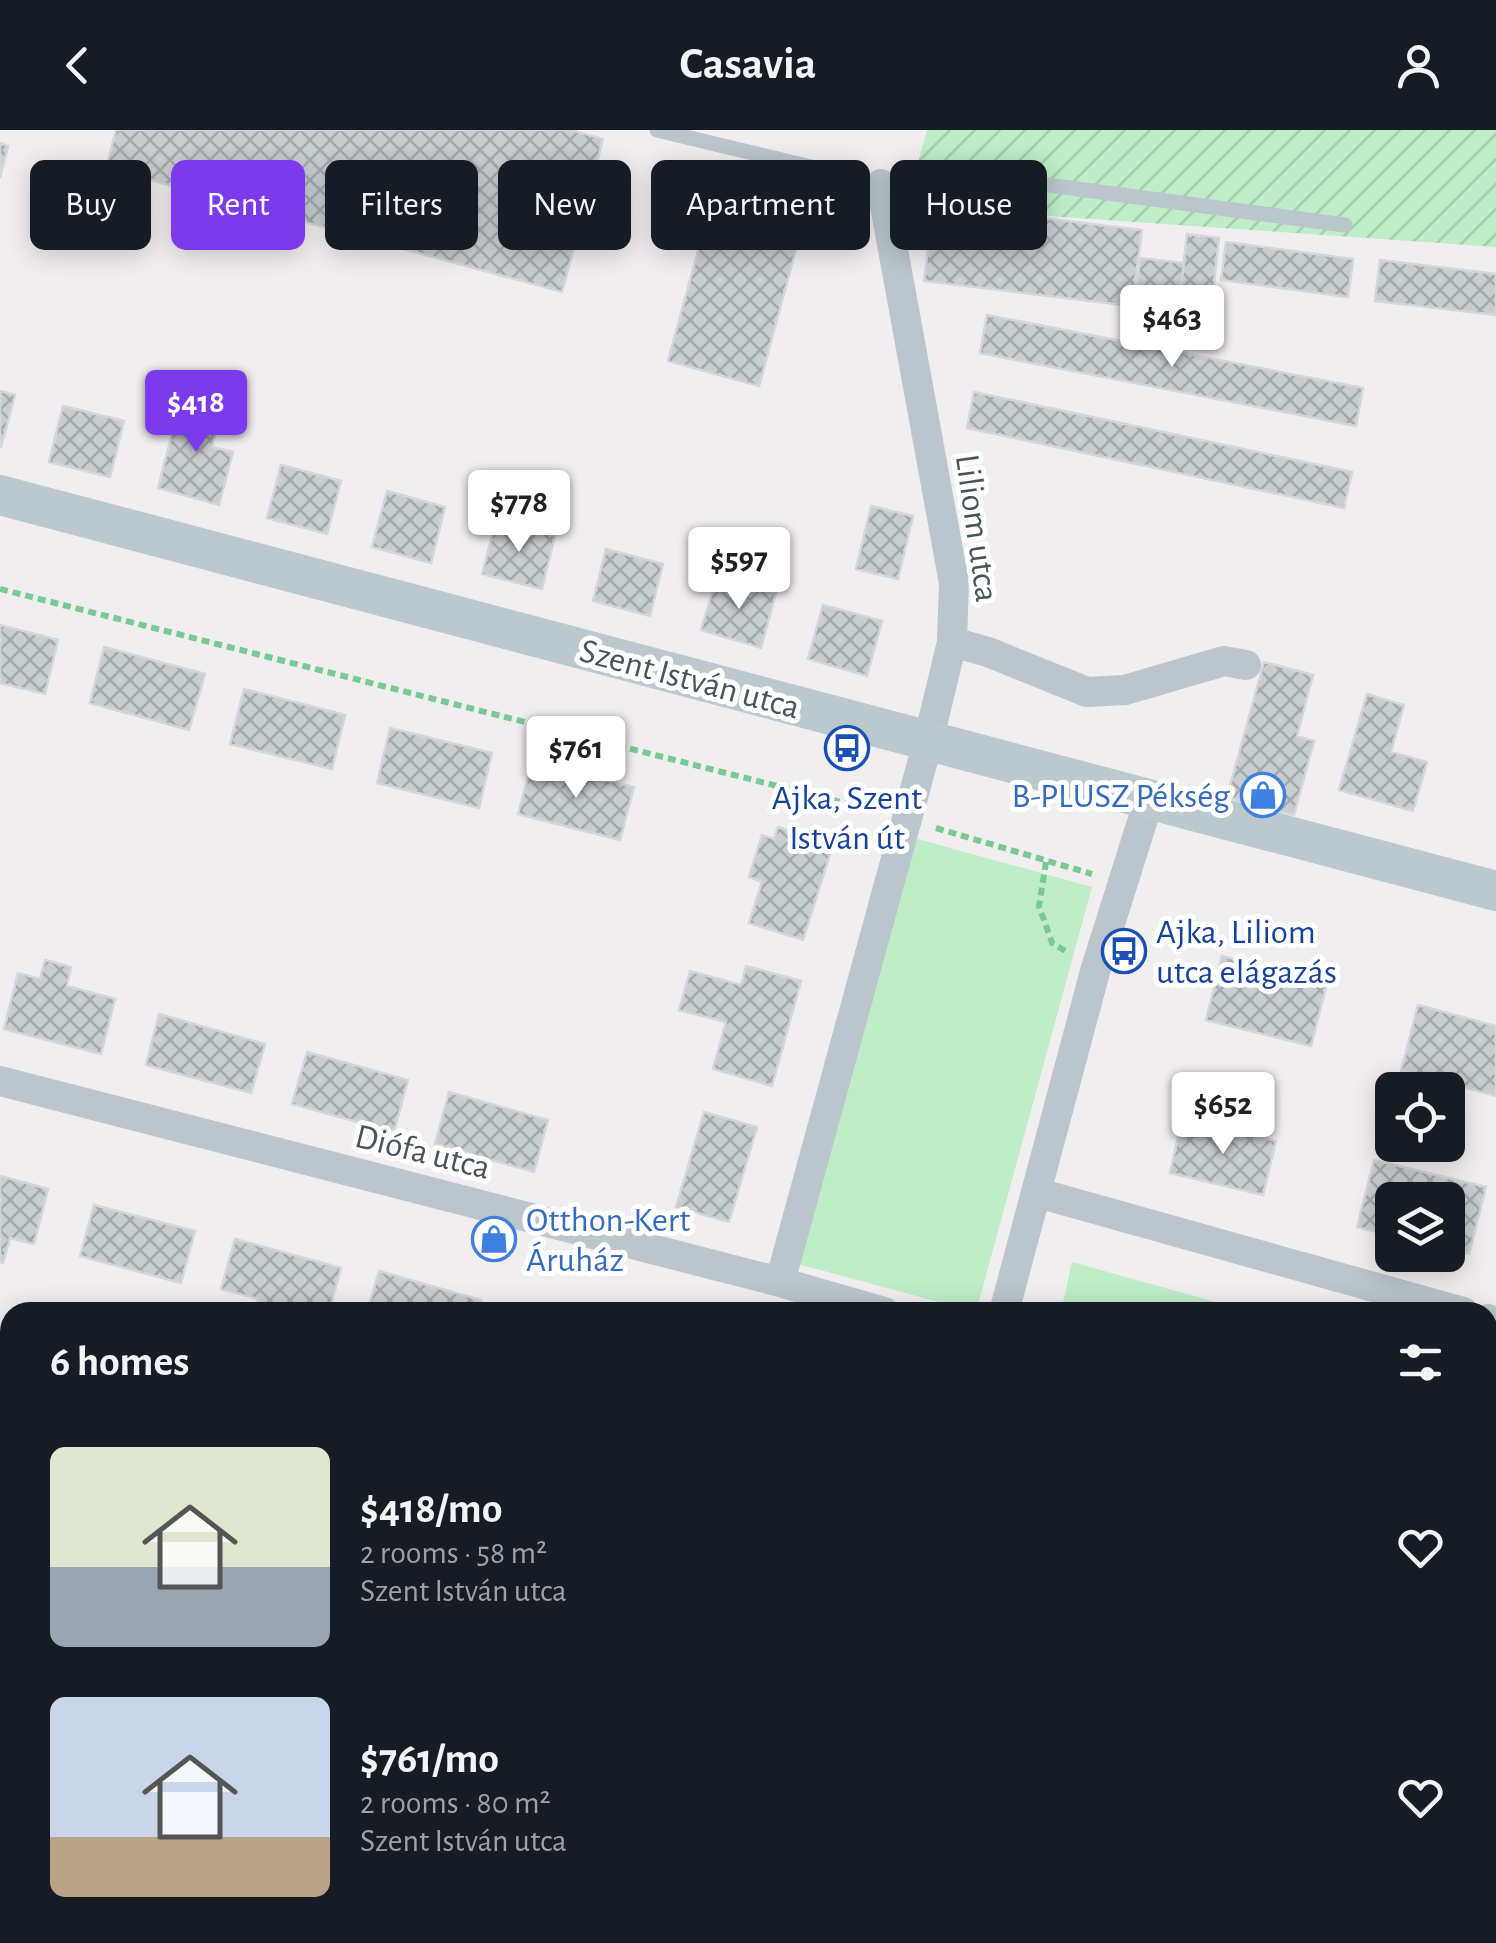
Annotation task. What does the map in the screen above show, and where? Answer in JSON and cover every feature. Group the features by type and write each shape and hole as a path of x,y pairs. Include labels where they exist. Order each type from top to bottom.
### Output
{"main road":[{"name":"Szent István utca","path":"0,494 1496,891"}],"street":[{"name":"Liliom utca","path":"780,1282 952,642 954,584 881,184"},
{"path":"952,642 988,652 1088,692 1125,690 1224,661 1246,664"},
{"path":"1007,1302 1096,968 1150,800"},
{"name":"Diófa utca","path":"0,1081 849,1302"},
{"path":"1038,1193 1428,1302"}],"lane":[{"path":"656,130 881,184 980,176 1345,225"},
{"path":"722,148 728,130"}],"path":[{"path":"0,589 906,818 1125,884"},
{"path":"1046,862 1039,906 1052,944 1096,968"}],"green space":[{"path":"927,130 1496,130 1496,247 1047,216 1047,160 919,160"},
{"path":"914,838 1092,887 979,1302 939,1302 798,1264"},
{"path":"1072,1262 1215,1302 1063,1302"}],"building":[{"path":"116,130 571,130 603,139 597,160 498,160 498,250 573,250 562,292 408,250 478,250 478,160 325,160 325,228 305,222 305,160 171,160 171,186 151,180 151,160 108,160"},
{"path":"0,143 8,146 0,178"},
{"path":"1047,219 1142,230 1132,306 924,281 928,250 1047,250"},
{"path":"1187,234 1219,238 1211,310 1179,306"},
{"path":"1226,242 1353,259 1348,297 1221,280"},
{"path":"698,250 796,250 759,386 668,361"},
{"path":"1140,258 1184,263 1176,323 1133,318"},
{"path":"1380,260 1496,274 1496,315 1375,301"},
{"path":"987,315 1363,388 1356,426 980,353"},
{"path":"0,391 15,395 1,447 0,447"},
{"path":"974,392 1352,472 1344,508 967,428"},
{"path":"181,399 222,410 212,447 233,452 219,505 158,488"},
{"path":"63,406 124,421 110,477 49,462"},
{"path":"281,465 341,481 327,534 267,518"},
{"path":"387,491 445,507 431,563 372,547"},
{"path":"871,506 913,516 898,579 856,569"},
{"path":"496,520 555,536 542,589 482,574"},
{"path":"606,549 663,564 650,616 593,601"},
{"path":"717,576 776,593 761,648 701,630"},
{"path":"823,605 882,621 867,676 808,659"},
{"path":"0,625 58,640 45,694 0,683"},
{"path":"104,647 205,674 189,730 90,703"},
{"path":"1264,662 1313,675 1297,736 1314,741 1294,815 1227,797"},
{"path":"244,689 345,715 332,769 230,744"},
{"path":"1367,694 1404,705 1391,752 1427,762 1413,811 1339,790"},
{"path":"390,728 492,753 479,808 377,783"},
{"path":"532,762 634,787 620,840 518,814"},
{"path":"778,827 833,845 803,940 749,923 762,882 749,877 762,835 774,839"},
{"path":"1222,956 1327,983 1311,1046 1206,1020"},
{"path":"45,960 71,967 67,986 115,999 101,1054 4,1029 18,973 40,979"},
{"path":"746,966 801,981 772,1086 713,1069 726,1022 679,1010 690,971 741,985"},
{"path":"1418,1005 1496,1026 1496,1096 1465,1088 1465,1072 1401,1071"},
{"path":"159,1014 265,1044 251,1093 146,1065"},
{"path":"307,1052 408,1080 394,1132 292,1104"},
{"path":"449,1092 548,1120 534,1172 435,1144"},
{"path":"704,1112 757,1127 729,1222 676,1207"},
{"path":"1182,1118 1276,1141 1263,1195 1170,1173"},
{"path":"1374,1160 1486,1187 1469,1254 1465,1253 1465,1182 1375,1182 1375,1232 1357,1227"},
{"path":"0,1176 48,1189 34,1244 10,1238 3,1263 0,1262"},
{"path":"94,1205 195,1231 181,1283 80,1256"},
{"path":"235,1239 341,1268 332,1302 257,1302 258,1299 221,1289"},
{"path":"379,1271 481,1300 480,1302 370,1302"}],"place":[{"name":"Ajka, Szent István út","path":"847,748"},
{"name":"B-PLUSZ Pékség","path":"1263,795"},
{"name":"Ajka, Liliom utca elágazás","path":"1124,951"},
{"name":"Otthon-Kert Áruház","path":"494,1239"}]}
